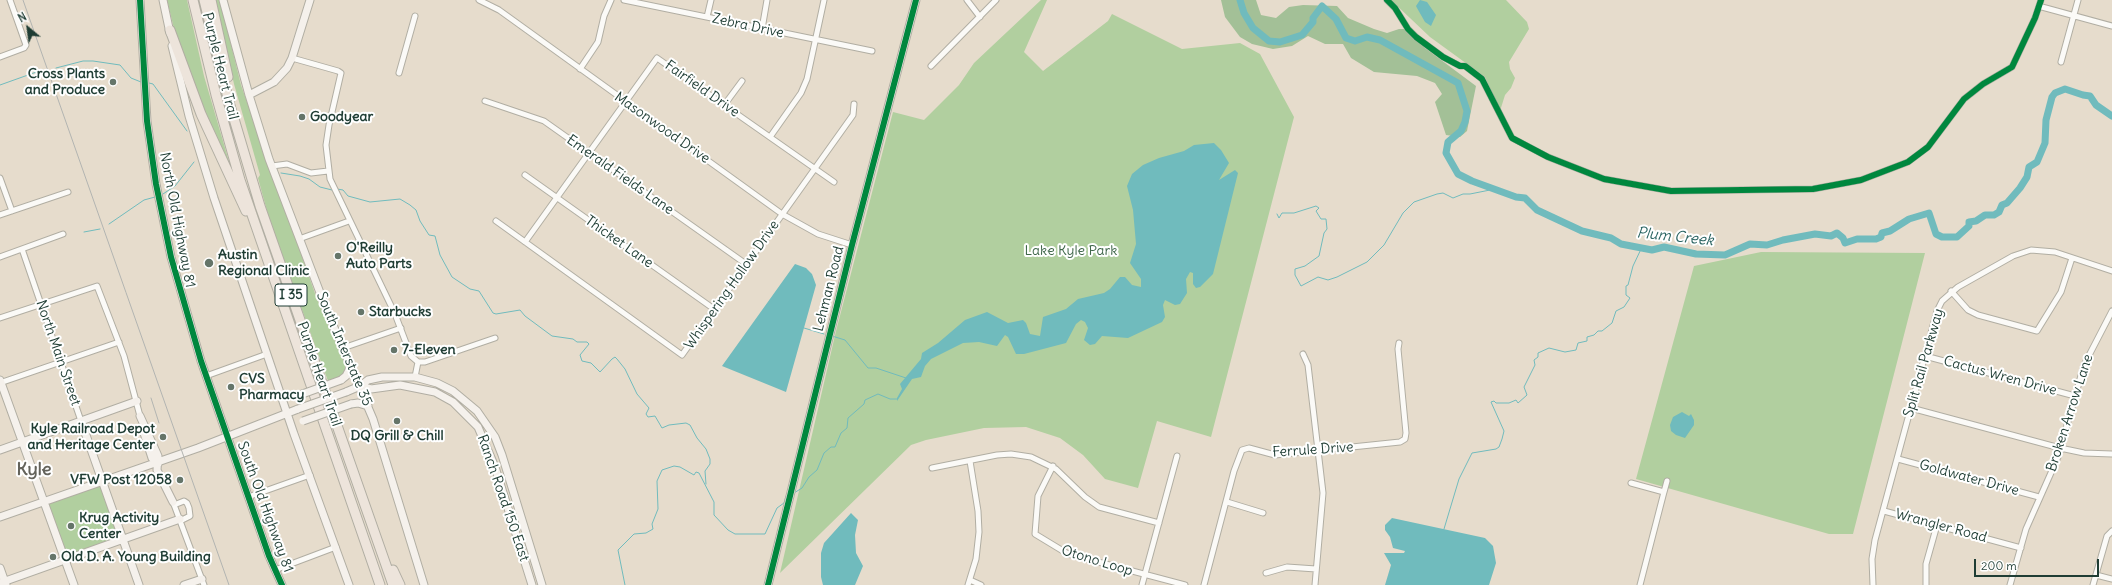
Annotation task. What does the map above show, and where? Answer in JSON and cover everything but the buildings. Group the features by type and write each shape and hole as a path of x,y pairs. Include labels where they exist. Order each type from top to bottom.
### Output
{"highway":[{"name":"Purple Heart Trail","path":"193,0 229,142 257,230 380,585"},
{"name":"Purple Heart Trail","path":"204,0 229,102 260,206 393,585"},
{"path":"211,0 229,79 229,102"},
{"path":"170,30 200,114 240,201 257,230"},
{"path":"377,539 400,585"},
{"path":"366,545 376,585"}],"main road":[{"name":"North Old Highway 81","path":"140,0 147,121 156,184 180,293 227,437"},
{"path":"163,0 183,92 196,138 240,276 281,390 294,434 349,585"},
{"name":"South Interstate 35","path":"223,0 249,95 272,166 299,239 368,406 424,585"},
{"path":"249,95 274,82 287,68 292,58 310,0"},
{"name":"Lehman Road","path":"768,585 852,245 916,0"},
{"path":"281,390 294,397 341,380 346,376 351,366"},
{"name":"Ranch Road 150 East","path":"360,386 368,380 382,377 415,377 437,383 453,391 477,411 488,424 502,455 542,585"},
{"path":"0,382 74,585"},
{"name":"Ranch Road 150 East","path":"360,386 371,389 400,385 435,392 453,402 478,427 487,444 532,585"},
{"path":"0,517 227,437 288,412 360,386"},
{"path":"0,450 137,401"},
{"path":"294,434 295,429 303,421 351,404 358,403 368,406"},
{"path":"140,416 152,458 156,462 157,470 174,504"},
{"name":"North Main Street","path":"81,421 122,540 140,585"},
{"name":"South Old Highway 81","path":"227,437 275,570 282,585"},
{"path":"0,568 3,583 180,520"},
{"path":"516,533 525,530"},
{"path":"184,585 203,582"}],"street":[{"path":"0,57 25,47 10,0"},
{"name":"Masonwood Drive","path":"479,0 499,10 782,214 818,234 852,245"},
{"path":"580,69 598,42 604,16 611,0"},
{"name":"Zebra Drive","path":"624,0 872,52"},
{"path":"707,17 711,0"},
{"path":"762,29 768,0"},
{"path":"770,137 801,93 807,79 824,0"},
{"path":"967,0 980,17"},
{"path":"931,66 996,0"},
{"path":"1387,0 1395,8 1408,29 1416,37 1443,57 1460,66 1465,66 1482,79 1512,138 1548,157 1604,179 1671,191 1813,189 1861,180 1908,162 1928,147 1964,99 1982,84 2012,67 2035,18 2041,0"},
{"path":"2060,62 2078,0"},
{"path":"2042,7 2112,26"},
{"path":"399,73 414,16"},
{"path":"292,58 341,73 326,145 328,171 332,186 401,328 411,356 418,362 424,362 495,338"},
{"name":"Fairfield Drive","path":"525,242 657,58 725,104 834,182"},
{"path":"725,104 742,81"},
{"name":"Emerald Fields Lane","path":"485,102 535,117 589,152 746,264"},
{"name":"Whispering Hollow Drive","path":"496,221 682,355 853,115 854,104"},
{"path":"272,166 287,164 311,174 328,171"},
{"name":"Thicket Lane","path":"524,175 714,309"},
{"path":"0,178 12,210"},
{"path":"0,215 68,192"},
{"path":"299,239 349,221"},
{"path":"0,256 64,234"},
{"name":"North Main Street","path":"22,249 81,421"},
{"name":"Split Rail Parkway","path":"1873,585 1873,550 1937,311 1942,301 1952,291 2022,252 2045,250 2112,272"},
{"path":"1952,291 1968,310 1978,315 2036,332 2061,292 2072,258"},
{"path":"0,318 96,286 119,342 137,401 140,416"},
{"name":"Broken Arrow Lane","path":"2010,585 2026,529 2060,448 2084,365 2112,311"},
{"path":"343,348 401,328"},
{"path":"0,382 119,342"},
{"name":"Ferrule Drive","path":"1204,585 1239,454 1244,448 1276,455 1400,442 1405,439 1406,433 1398,349 1399,343"},
{"path":"206,376 267,354"},
{"path":"1303,354 1308,365 1319,450 1323,496 1315,585"},
{"name":"Cactus Wren Drive","path":"1925,356 2075,396"},
{"path":"415,377 418,362"},
{"path":"1912,408 2060,448 2084,453 2112,454"},
{"path":"932,468 997,455 1018,454 1038,459 1053,466 1085,497 1100,507 1158,523"},
{"path":"1142,585 1177,456"},
{"name":"Goldwater Drive","path":"1898,459 2039,497"},
{"path":"970,461 978,511 979,532 978,551 969,583 981,585"},
{"name":"Otono Loop","path":"1053,466 1038,496 1035,534 1068,554 1185,585"},
{"path":"248,497 310,476"},
{"path":"1640,585 1667,481"},
{"path":"1631,483 1664,492"},
{"path":"180,520 190,516 189,508 187,503 184,501 174,504 203,582"},
{"path":"1227,502 1263,513"},
{"name":"Wrangler Road","path":"1884,511 2021,548"},
{"path":"1926,585 1926,564 1936,525"},
{"path":"2093,585 2107,536 2112,531"},
{"path":"275,570 336,547"},
{"path":"1266,573 1287,567 1316,569"},
{"path":"2096,575 2112,579"}],"green space":[{"path":"167,0 187,0 204,76 230,165 215,141 178,45"},
{"path":"215,0 220,0 241,85 317,299 345,364 345,370 342,376 328,381 270,222 258,178 260,175 234,84"},
{"name":"Lake Kyle Park","path":"1041,0 1047,0 1024,52 1043,71 1108,21 1112,14 1182,49 1240,43 1260,54 1294,117 1211,437 1157,421 1138,488 1105,479 1083,455 1060,438 1026,427 984,428 926,440 911,445 780,573 836,331 893,112 924,120 959,85 974,63"},
{"path":"1221,0 1256,0 1261,15 1276,18 1289,7 1303,5 1337,6 1348,18 1374,29 1387,33 1399,29 1408,29 1425,48 1476,86 1467,131 1460,137 1446,135 1435,102 1442,94 1435,83 1417,76 1374,72 1351,58 1343,44 1325,44 1308,36 1292,46 1273,49 1252,44 1240,37 1225,17"},
{"path":"1391,0 1506,0 1527,22 1529,29 1509,62 1510,69 1515,78 1511,88 1505,95 1500,111 1485,77 1430,37"},
{"path":"1761,252 1925,253 1853,534 1829,534 1636,479 1694,266"},
{"path":"98,485 102,489 120,538 67,558 48,504"}],"water":[{"path":"1420,0 1427,2 1436,15 1431,26 1425,22 1416,6"},
{"path":"1214,143 1221,150 1229,163 1219,180 1235,170 1238,173 1213,274 1200,287 1196,288 1193,284 1193,273 1190,272 1186,279 1187,293 1180,304 1175,305 1165,300 1163,305 1165,317 1162,322 1128,338 1102,336 1095,344 1090,345 1084,340 1088,328 1085,322 1081,320 1076,324 1066,343 1024,354 1016,354 1008,337 1005,335 997,346 979,342 963,343 931,359 925,366 921,377 912,379 897,401 902,389 900,384 921,359 922,353 938,343 965,320 987,312 1008,323 1023,320 1026,323 1030,334 1040,336 1043,317 1066,309 1078,299 1104,293 1110,289 1120,277 1125,277 1132,285 1141,287 1141,279 1130,263 1136,244 1133,210 1127,186 1132,174 1143,165 1159,158 1184,151 1194,145"},
{"path":"795,264 806,268 812,274 816,285 786,392 722,366"},
{"path":"1682,412 1689,416 1691,414 1694,420 1694,425 1685,438 1676,435 1671,431 1670,425 1673,417"},
{"path":"851,513 858,520 855,535 856,553 863,566 855,585 823,585 821,577 821,553 824,543"},
{"path":"1392,518 1485,538 1493,546 1496,563 1489,585 1385,585 1391,565 1384,553 1404,553 1405,551 1393,548 1390,537 1385,530 1385,525"}],"waterway":[{"name":"Plum Creek","path":"1240,0 1244,13 1253,28 1269,41 1280,42 1302,35 1313,22 1313,18 1322,6 1336,19 1346,38 1355,41 1367,37 1380,40 1458,83 1467,111 1465,122 1461,131 1448,142 1446,153 1458,174 1472,181 1516,197 1525,198 1537,210 1582,231 1611,238 1621,244 1652,250 1664,247 1696,254 1725,255 1750,244 1767,245 1783,240 1815,234 1831,236 1837,233 1843,238 1845,243 1857,239 1876,239 1881,237 1882,233 1890,231 1909,219 1929,213 1936,234 1942,237 1957,237 1969,226 1969,222 1976,221 1985,215 1994,215 1999,212 2002,205 2007,203 2020,188 2027,177 2029,167 2037,162 2045,143 2046,120 2052,97 2055,93 2065,89 2090,96 2096,105 2112,116"},
{"path":"56,68 83,61 120,65 131,78 141,82"},
{"path":"0,85 42,70"},
{"path":"149,83 153,84 187,131"},
{"path":"163,194 175,186 194,162"},
{"path":"281,173 300,176 309,179 320,187 332,190"},
{"path":"337,189 343,190 348,196 370,202 400,199 410,205 416,210 420,221 429,235 435,236 440,255 452,277 470,289 479,291 493,313 496,314 520,310 525,316 552,336 573,339 577,342 587,342 589,344 580,355 582,361 591,363 600,372 615,357 625,369 637,394 649,408 646,414 648,417 655,416 662,428 669,425 686,423 690,425 697,438 706,449 710,459 710,464 705,471 706,484"},
{"path":"1277,214 1279,218 1282,213 1294,213 1316,206 1319,208 1316,211 1321,219 1326,219 1327,229 1324,233 1319,256 1305,266 1295,269 1295,275 1301,286 1318,277 1328,280 1337,277 1367,262 1384,245 1403,213 1414,202 1443,193 1453,198 1463,194 1495,189"},
{"path":"109,224 144,200 155,197"},
{"path":"84,232 100,229"},
{"path":"1444,529 1459,479 1472,453 1496,449 1499,447 1502,439 1504,431 1491,402 1509,403 1516,400 1518,403 1527,395 1524,387 1535,365 1534,360 1538,357 1538,353 1549,348 1565,352 1576,350 1578,343 1587,341 1587,337 1594,335 1598,331 1602,331 1612,323 1616,311 1624,307 1630,298 1626,295 1626,286 1628,285 1633,266 1642,247"},
{"path":"804,328 824,334"},
{"path":"832,336 845,340 868,368 876,368 906,378"},
{"path":"794,493 802,488 809,477 817,470 824,453 831,447 835,447 841,433 847,428 848,418 864,404 865,400 878,394 890,399 897,399"},
{"path":"625,585 618,550 634,534 646,533 653,529 652,524 658,509 657,481 662,470 674,466 680,467 694,475 696,472 699,473 714,502 714,515 728,530 735,534 765,534 777,508 784,503 786,496"}],"railway":[{"path":"23,0 229,585"},
{"path":"151,398 159,423"}],"cycle path":[{"path":"140,0 147,121 156,184 171,257 201,361 269,556 282,585"},
{"path":"768,585 852,245 916,0"},
{"path":"1387,0 1395,8 1408,29 1416,37 1443,57 1460,66 1465,66 1482,79 1512,138 1548,157 1604,179 1671,191 1813,189 1861,180 1908,162 1928,147 1964,99 1983,84 2012,67 2035,18 2041,0"}],"place":[{"name":"Cross Plants and Produce","path":"113,82"},
{"name":"Goodyear","path":"302,117"},
{"name":"O'Reilly Auto Parts","path":"338,256"},
{"name":"Austin Regional Clinic","path":"209,263"},
{"name":"Starbucks","path":"361,312"},
{"name":"7-Eleven","path":"394,350"},
{"name":"CVS Pharmacy","path":"231,387"},
{"name":"DQ Grill & Chill","path":"397,421"},
{"name":"Kyle Railroad Depot and Heritage Center","path":"163,437"},
{"name":"VFW Post 12058","path":"180,480"},
{"name":"Krug Activity Center","path":"71,526"},
{"name":"Old D. A. Young Building","path":"53,557"}],"district":[{"name":"Kyle","path":"34,470"}]}
